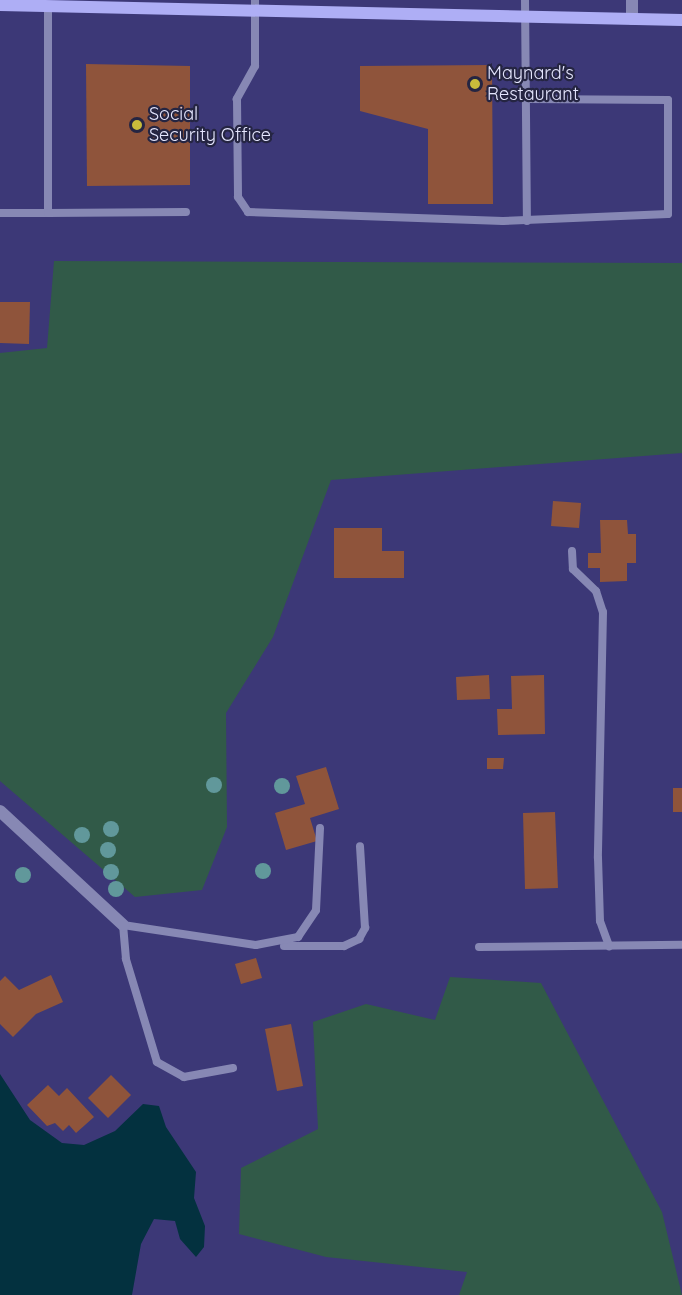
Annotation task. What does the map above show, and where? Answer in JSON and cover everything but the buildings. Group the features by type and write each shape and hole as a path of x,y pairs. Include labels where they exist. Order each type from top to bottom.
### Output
{"main road":[{"path":"0,5 255,3 525,16 682,20"}],"street":[{"path":"632,0 632,20"},
{"path":"0,811 123,925"}],"lane":[{"path":"525,0 527,221"},
{"path":"255,3 255,66 237,99 238,197 248,212 527,221 668,214 668,100 527,99"},
{"path":"48,213 50,4"},
{"path":"0,213 186,212"},
{"path":"572,551 573,569 596,591 603,612 598,897 609,946"},
{"path":"274,946 298,937 313,919 320,828"},
{"path":"233,1068 184,1077 157,1062 126,959 123,925 274,946 344,946 359,939 365,928 360,846"},
{"path":"478,947 682,945"}],"green space":[{"path":"54,261 682,263 682,453 331,480 273,637 226,713 227,827 202,890 135,897 0,781 0,353 47,348"},
{"path":"450,977 541,983 662,1212 682,1295 459,1295 467,1272 326,1257 239,1234 241,1168 318,1129 313,1022 366,1004 435,1020"}],"water":[{"path":"0,1074 30,1120 62,1143 84,1145 115,1131 143,1104 159,1106 166,1127 196,1172 194,1198 205,1226 204,1247 196,1257 180,1239 175,1221 154,1219 141,1244 132,1295 0,1295"}],"place":[{"name":"Maynard's Restaurant","path":"475,84"},
{"name":"Social Security Office","path":"137,125"}]}
